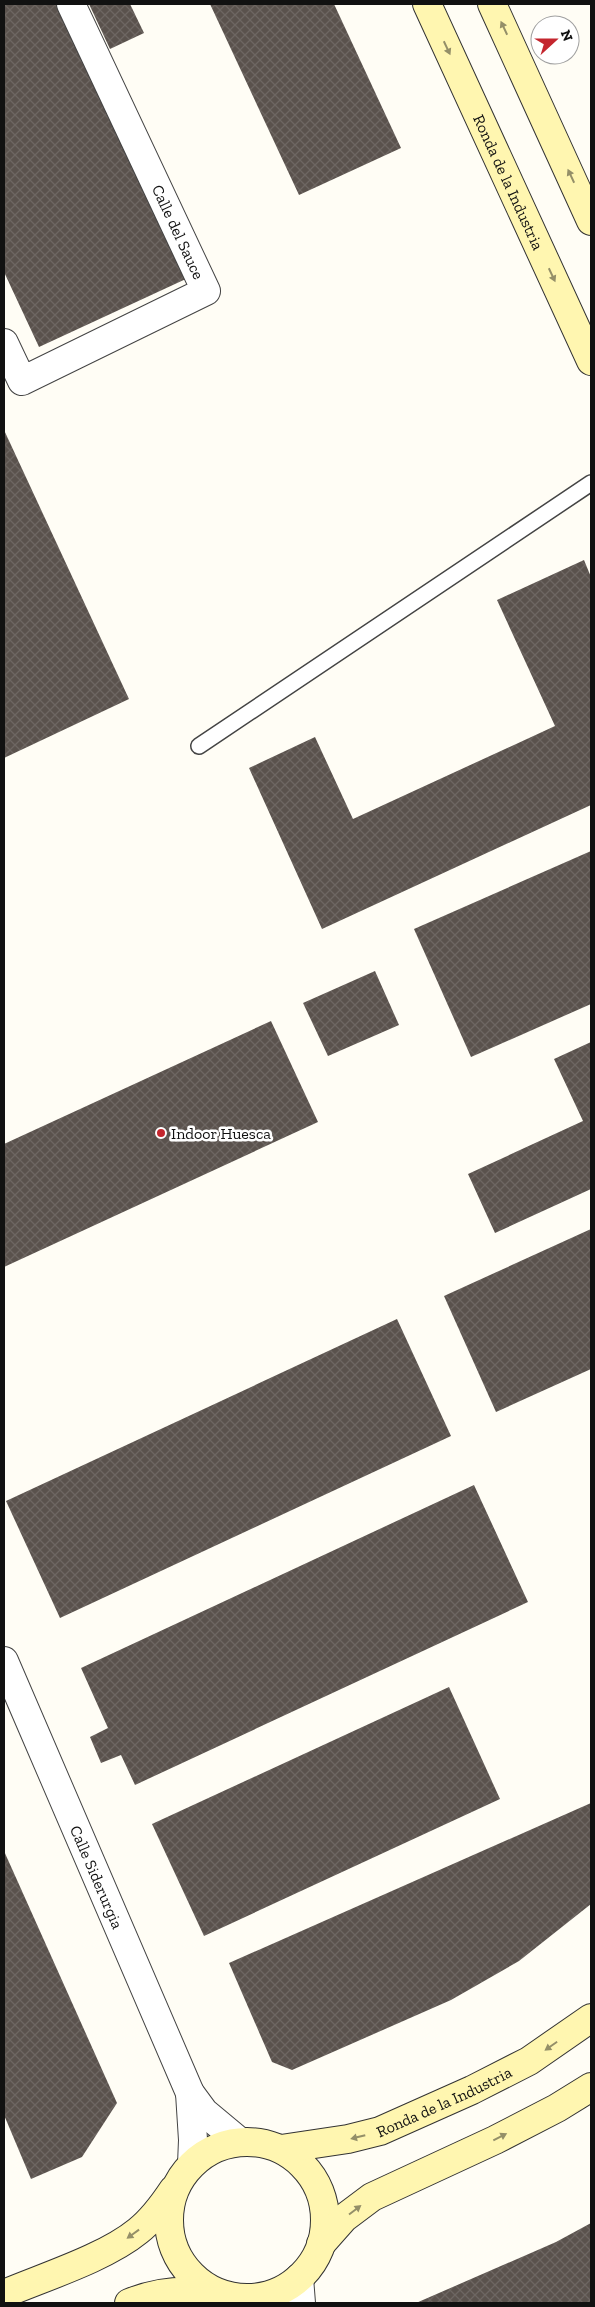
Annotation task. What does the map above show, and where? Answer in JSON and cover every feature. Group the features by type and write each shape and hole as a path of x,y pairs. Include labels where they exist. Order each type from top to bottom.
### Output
{"street":[{"name":"Calle del Sauce","path":"4,343 22,381 206,291 72,4"},
{"name":"Ronda de la Industria","path":"427,4 591,361"},
{"path":"492,4 591,220"},
{"name":"Calle Siderurgia","path":"4,1661 190,2093 204,2112 240,2142"},
{"name":"Ronda de la Industria","path":"4,2294 115,2247 139,2230 160,2209 184,2174 214,2149 240,2142 254,2142 281,2149 348,2139 380,2131 472,2090 529,2061 591,2018"},
{"name":"Ronda de la Industria","path":"321,2244 344,2218 372,2197 495,2140 557,2108 591,2087"},
{"name":"Calle Siderurgia","path":"184,2174 193,2124 190,2093"},
{"name":"Ronda de la Industria","path":"129,2303 167,2292 197,2291 245,2299 276,2292 300,2291 321,2244 325,2218 324,2206 317,2184 303,2166 281,2149"},
{"path":"184,2174 170,2211 169,2224 179,2258 194,2276 245,2299"}],"lane":[{"path":"199,746 591,483"}],"building":[{"path":"4,4 61,4 188,278 39,347 4,272"},
{"path":"89,4 130,4 144,33 110,49"},
{"path":"210,4 334,4 401,148 299,195"},
{"path":"4,430 129,699 4,758"},
{"path":"584,560 591,577 591,805 322,929 249,768 315,737 353,819 555,726 497,600"},
{"path":"591,851 591,1004 471,1057 414,929"},
{"path":"375,971 399,1025 328,1056 303,1003"},
{"name":"Indoor Huesca","path":"271,1021 318,1122 4,1267 4,1144"},
{"path":"591,1042 591,1189 495,1233 468,1174 583,1121 554,1059"},
{"path":"591,1229 591,1369 496,1412 444,1296"},
{"path":"397,1319 451,1436 60,1618 6,1501"},
{"path":"474,1485 528,1602 135,1785 121,1755 101,1763 90,1737 108,1728 81,1668"},
{"path":"449,1687 500,1799 204,1936 152,1824"},
{"path":"591,1803 591,1904 519,1961 451,2000 292,2070 272,2062 229,1963"},
{"path":"4,1851 117,2103 82,2157 31,2179 4,2115"},
{"path":"591,2223 591,2303 416,2303 556,2242"}],"place":[{"name":"Indoor Huesca","path":"161,1133"}]}
